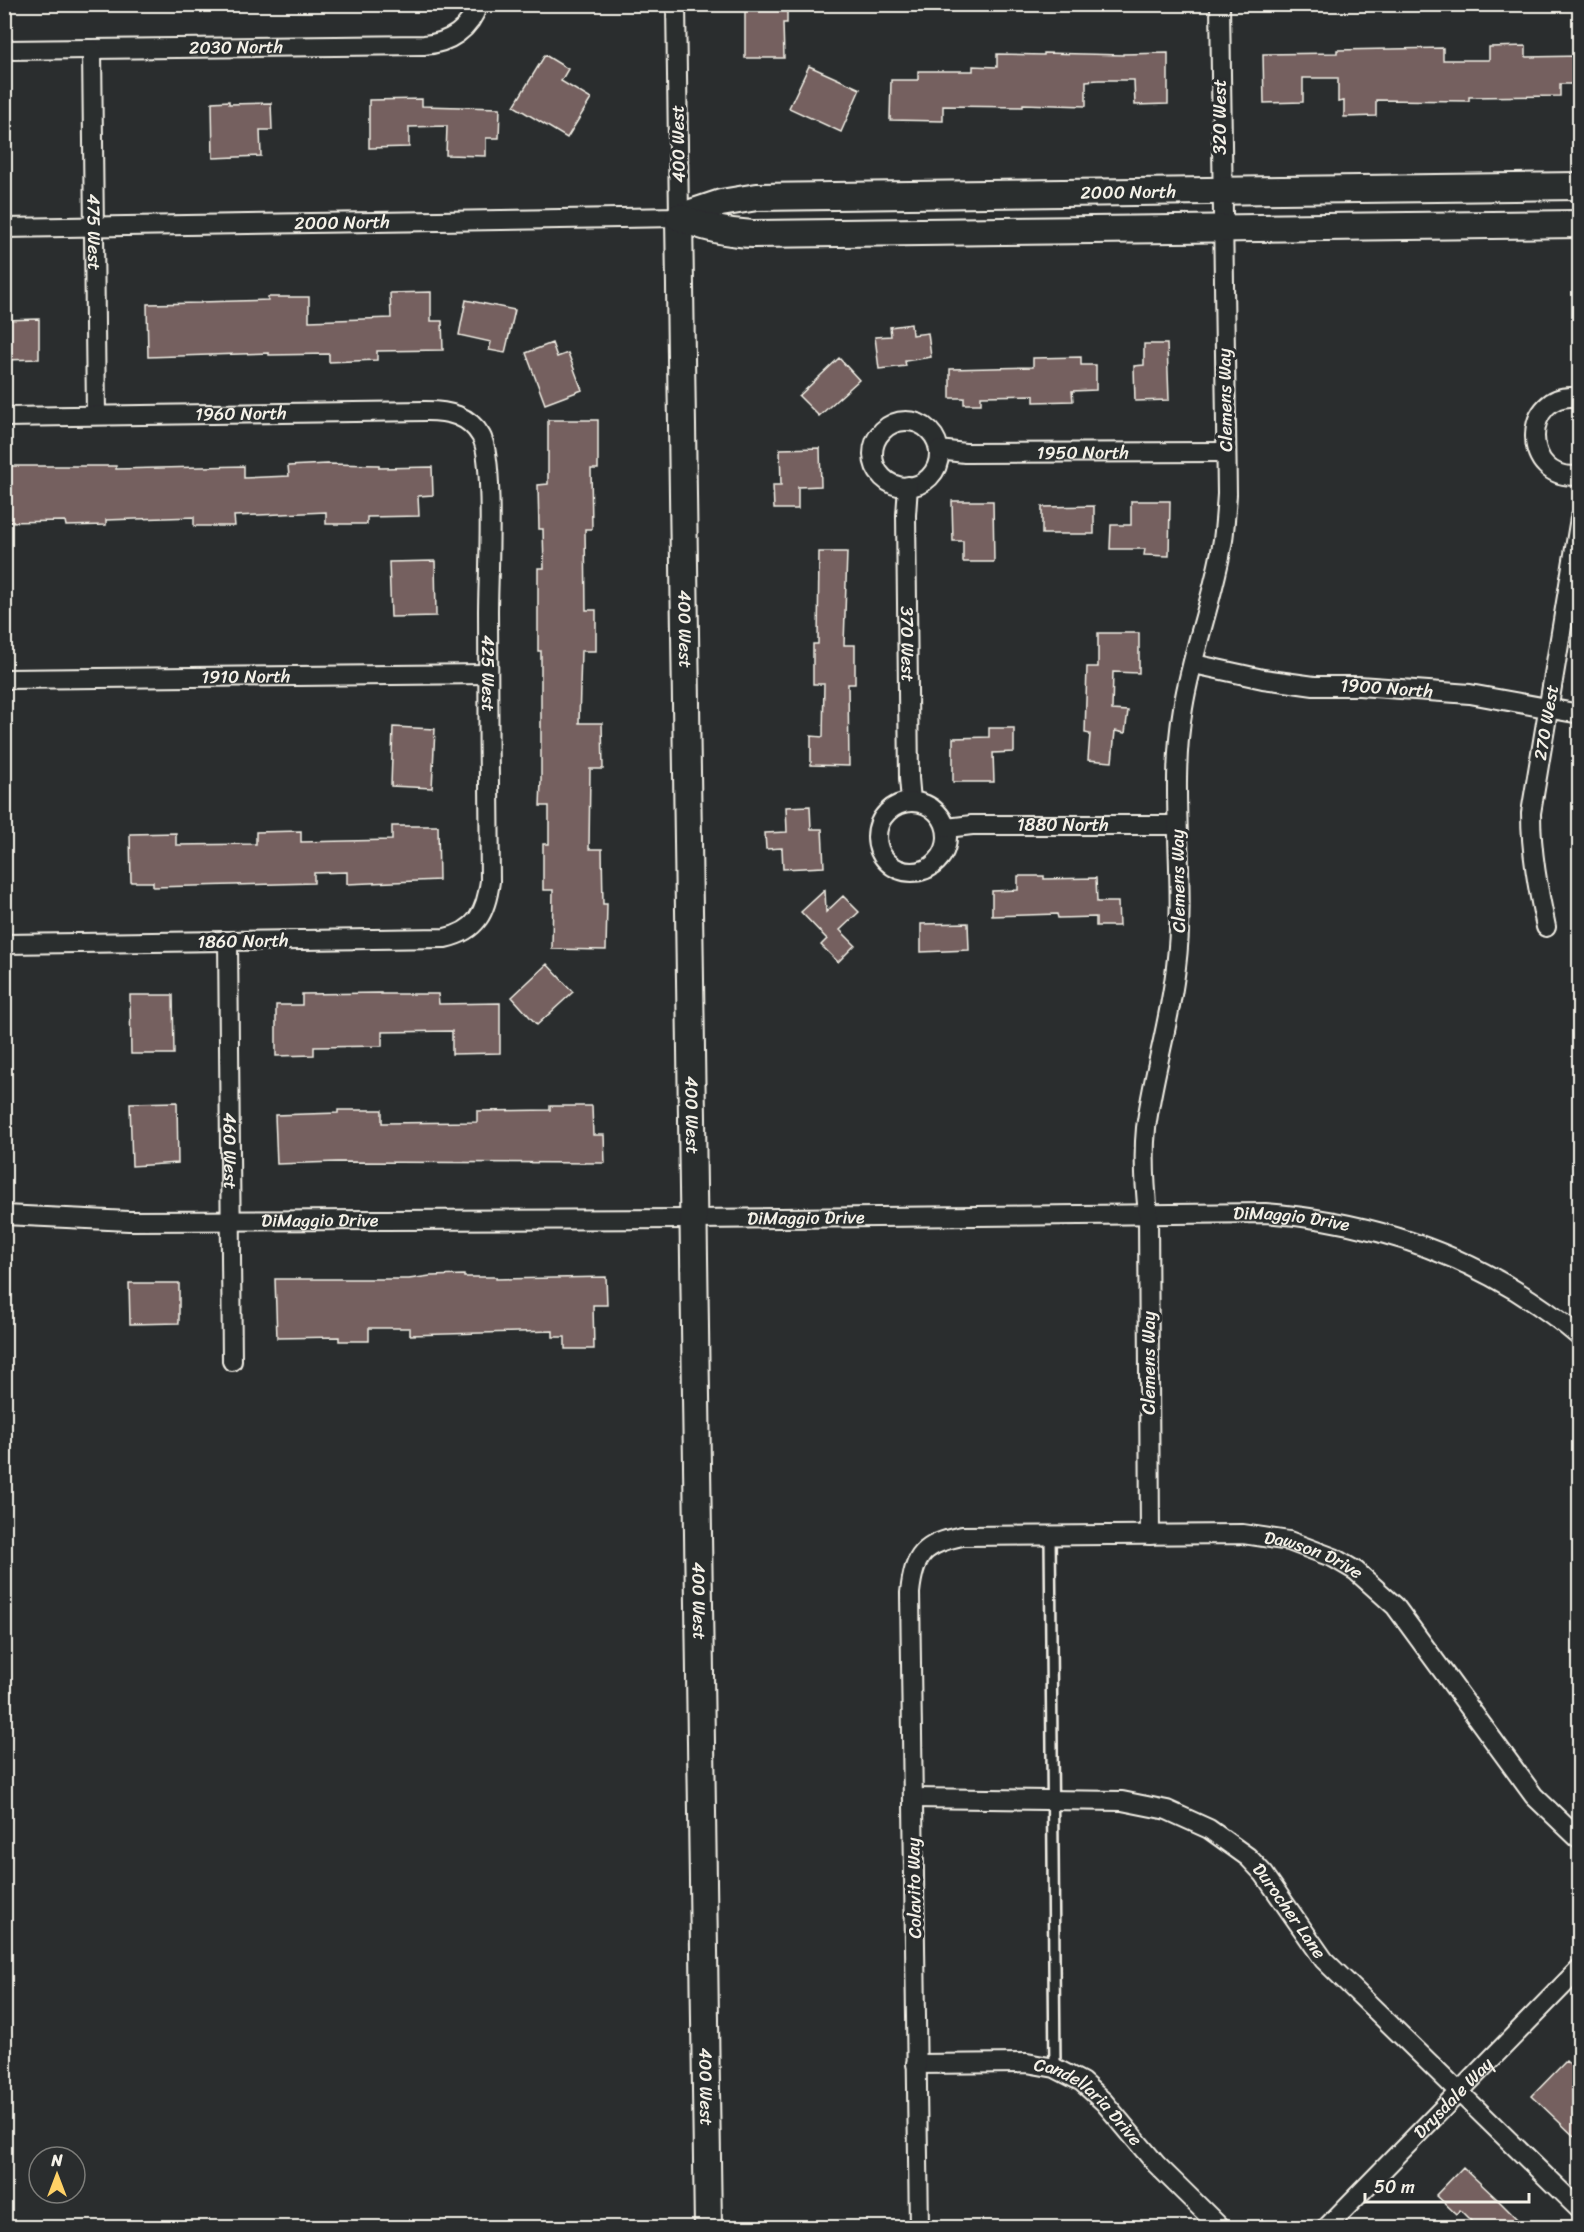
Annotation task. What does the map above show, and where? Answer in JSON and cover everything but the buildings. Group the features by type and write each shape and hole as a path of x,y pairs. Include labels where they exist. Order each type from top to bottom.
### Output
{"street":[{"name":"2030 North","path":"4,51 424,45 446,41 464,29 478,4"},
{"name":"400 West","path":"676,4 708,2228"},
{"name":"320 West","path":"1220,4 1221,229"},
{"name":"475 West","path":"92,50 96,415"},
{"name":"2000 North","path":"4,228 679,217 739,198 757,196 1580,186"},
{"name":"2000 North","path":"679,217 714,230 753,234 1580,224"},
{"name":"Clemens Way","path":"1150,1535 1148,1214 1144,1172 1146,1130 1152,1089 1170,1016 1178,940 1177,825 1179,749 1183,708 1223,539 1227,494 1221,229"},
{"path":"1580,398 1561,399 1550,404 1538,419 1534,436 1536,449 1551,469 1562,474 1580,475"},
{"name":"1960 North","path":"4,417 440,411 462,417 474,427"},
{"path":"901,422 918,423 932,434 939,450 939,459 932,475 917,485 908,486 891,482 878,470 874,462 875,444 885,429 901,422"},
{"name":"425 West","path":"474,427 482,436 489,470 490,881 483,911 476,922"},
{"name":"1950 North","path":"939,450 965,453 1226,452"},
{"name":"370 West","path":"908,486 906,515 911,801"},
{"name":"270 West","path":"1546,927 1536,878 1531,821 1580,518"},
{"name":"1900 North","path":"1194,664 1263,679 1304,684 1406,688 1470,694 1580,714"},
{"name":"1910 North","path":"4,679 488,674"},
{"path":"911,801 930,806 938,812 947,828 948,838 943,856 928,869 909,872 891,866 879,850 877,841 880,822 885,814 911,801"},
{"name":"1880 North","path":"947,828 972,825 1177,825"},
{"name":"1860 North","path":"4,944 430,939 457,935 476,922"},
{"name":"460 West","path":"228,941 232,1361"},
{"name":"DiMaggio Drive","path":"4,1215 129,1221 231,1221 1265,1213 1353,1225 1397,1236 1442,1252 1496,1278 1554,1316 1580,1337"},
{"name":"Dawson Drive","path":"924,1551 939,1541 962,1536 1243,1534 1266,1536 1312,1548 1356,1571 1395,1606 1534,1796 1580,1840"},
{"name":"Colavito Way","path":"918,2228 910,1593 913,1569 924,1551"},
{"name":"Durocher Lane","path":"913,1798 1099,1799 1145,1804 1188,1818 1229,1842 1264,1874 1324,1960 1580,2210"},
{"name":"Drysdale Way","path":"1326,2228 1580,1968"},
{"name":"Candellaria Drive","path":"916,2064 1027,2063 1055,2068 1082,2082 1104,2102 1156,2164 1221,2228"}],"lane":[{"path":"1050,1536 1055,2068"}]}
